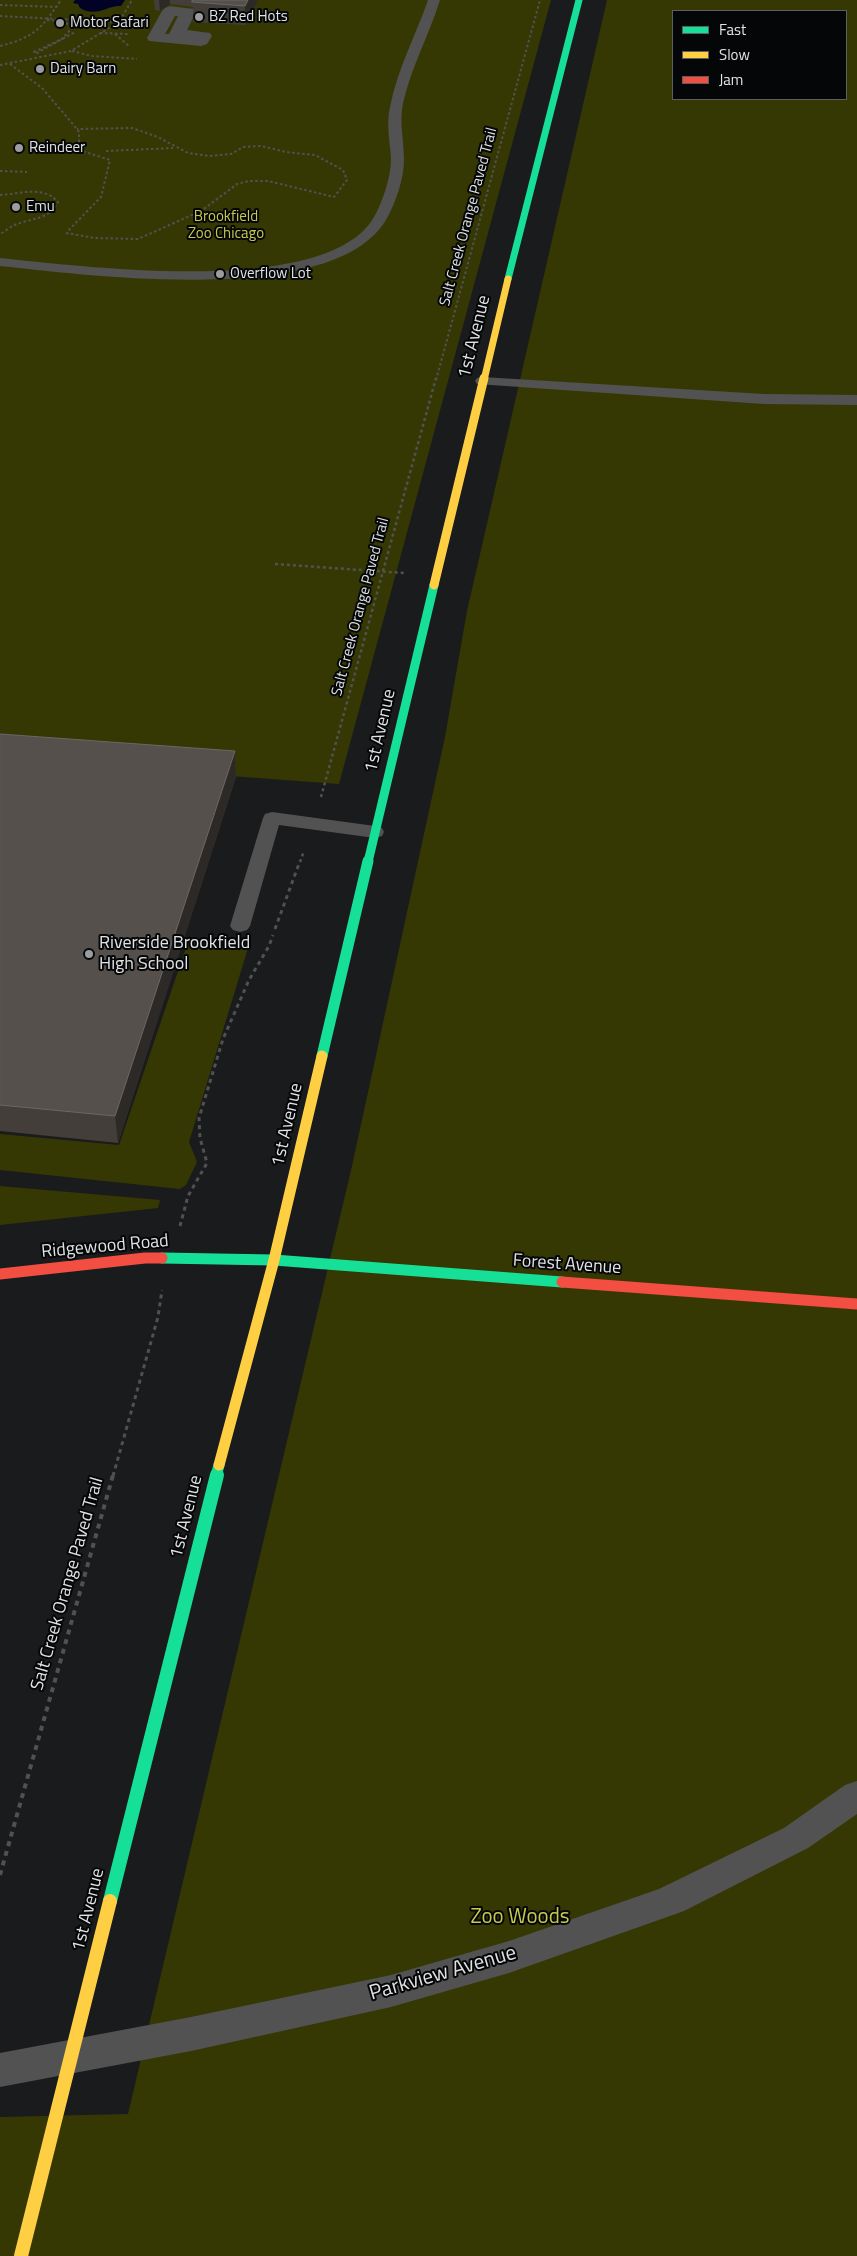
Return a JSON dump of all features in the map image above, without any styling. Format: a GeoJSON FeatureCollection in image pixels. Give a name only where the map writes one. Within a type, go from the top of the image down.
{"type":"FeatureCollection","features":[{"type":"Feature","properties":{"kind":"main road","name":"1st Avenue"},"geometry":{"type":"LineString","coordinates":[[21,2256],[211,1494],[274,1260],[482,380],[579,0]]}},
{"type":"Feature","properties":{"kind":"main road","name":"Ridgewood Road"},"geometry":{"type":"LineString","coordinates":[[0,1274],[145,1258],[274,1260]]}},
{"type":"Feature","properties":{"kind":"main road","name":"Forest Avenue"},"geometry":{"type":"LineString","coordinates":[[274,1260],[857,1304]]}},
{"type":"Feature","properties":{"kind":"street","name":"Parkview Avenue"},"geometry":{"type":"LineString","coordinates":[[0,2070],[391,1991],[509,1957],[671,1900],[796,1838],[857,1795]]}},
{"type":"Feature","properties":{"kind":"lane"},"geometry":{"type":"LineString","coordinates":[[0,262],[131,272],[230,275],[288,267],[334,255],[351,248],[367,236],[380,219],[384,208],[397,164],[394,119],[402,90],[434,0]]}},
{"type":"Feature","properties":{"kind":"lane"},"geometry":{"type":"LineString","coordinates":[[482,380],[764,399],[857,400]]}},
{"type":"Feature","properties":{"kind":"lane"},"geometry":{"type":"LineString","coordinates":[[240,926],[272,818],[375,832]]}},
{"type":"Feature","properties":{"kind":"path"},"geometry":{"type":"LineString","coordinates":[[0,46],[28,38],[39,32],[61,0]]}},
{"type":"Feature","properties":{"kind":"path"},"geometry":{"type":"LineString","coordinates":[[0,65],[71,51],[119,22],[132,0]]}},
{"type":"Feature","properties":{"kind":"path","name":"Salt Creek Orange Paved Trail"},"geometry":{"type":"LineString","coordinates":[[185,1207],[188,1196],[208,1163],[200,1138],[199,1118],[223,1039],[249,980],[268,946],[314,824],[540,0]]}},
{"type":"Feature","properties":{"kind":"path"},"geometry":{"type":"LineString","coordinates":[[0,5],[56,7]]}},
{"type":"Feature","properties":{"kind":"path"},"geometry":{"type":"LineString","coordinates":[[0,16],[119,22]]}},
{"type":"Feature","properties":{"kind":"path"},"geometry":{"type":"LineString","coordinates":[[47,19],[65,21],[72,29],[62,39],[34,52],[36,53],[54,46],[75,32]]}},
{"type":"Feature","properties":{"kind":"path"},"geometry":{"type":"LineString","coordinates":[[71,51],[92,56],[139,59]]}},
{"type":"Feature","properties":{"kind":"path"},"geometry":{"type":"LineString","coordinates":[[10,64],[42,88],[77,129],[79,132],[79,150],[110,160],[101,197],[66,233],[95,238],[138,239],[201,211],[237,184],[249,181],[268,182],[334,197],[347,180],[343,170],[315,155],[286,152],[261,146],[243,147],[231,154],[209,156],[188,154],[158,137],[132,128],[77,129]]}},
{"type":"Feature","properties":{"kind":"path"},"geometry":{"type":"LineString","coordinates":[[106,151],[176,148]]}},
{"type":"Feature","properties":{"kind":"path"},"geometry":{"type":"LineString","coordinates":[[0,171],[27,172]]}},
{"type":"Feature","properties":{"kind":"path"},"geometry":{"type":"LineString","coordinates":[[0,195],[40,192],[51,194],[58,202],[54,211],[42,217],[16,224],[0,234]]}},
{"type":"Feature","properties":{"kind":"path"},"geometry":{"type":"LineString","coordinates":[[275,564],[435,575]]}},
{"type":"Feature","properties":{"kind":"path","name":"Salt Creek Orange Paved Trail"},"geometry":{"type":"LineString","coordinates":[[0,1876],[158,1317],[160,1300]]}},
{"type":"Feature","properties":{"kind":"green space","name":"Brookfield Zoo Chicago"},"geometry":{"type":"Polygon","coordinates":[[[0,0],[551,0],[339,784],[0,759],[0,0]]]}},
{"type":"Feature","properties":{"kind":"green space","name":"Zoo Woods"},"geometry":{"type":"Polygon","coordinates":[[[607,0],[857,0],[857,2256],[0,2256],[0,2117],[128,2114],[352,1166],[445,737],[467,611],[607,0]]]}},
{"type":"Feature","properties":{"kind":"green space"},"geometry":{"type":"Polygon","coordinates":[[[188,942],[248,948],[189,1142],[197,1162],[186,1185],[180,1189],[0,1170],[0,1134],[119,1145],[188,942]]]}},
{"type":"Feature","properties":{"kind":"green space"},"geometry":{"type":"Polygon","coordinates":[[[0,1186],[160,1200],[158,1208],[0,1225],[0,1186]]]}},
{"type":"Feature","properties":{"kind":"water"},"geometry":{"type":"Polygon","coordinates":[[[75,0],[125,0],[121,6],[92,12],[80,8],[78,4],[73,3],[75,0]]]}},
{"type":"Feature","properties":{"kind":"building"},"geometry":{"type":"Polygon","coordinates":[[[193,0],[248,0],[245,6],[192,2],[193,0]]]}},
{"type":"Feature","properties":{"kind":"building","name":"Riverside Brookfield High School"},"geometry":{"type":"Polygon","coordinates":[[[0,734],[235,751],[115,1116],[0,1105],[0,734]]]}},
{"type":"Feature","properties":{"kind":"traffic: fast"},"geometry":{"type":"LineString","coordinates":[[508,279],[579,0]]}},
{"type":"Feature","properties":{"kind":"traffic: fast"},"geometry":{"type":"LineString","coordinates":[[322,1056],[434,585]]}},
{"type":"Feature","properties":{"kind":"traffic: fast"},"geometry":{"type":"LineString","coordinates":[[162,1258],[274,1260],[562,1282]]}},
{"type":"Feature","properties":{"kind":"traffic: fast"},"geometry":{"type":"LineString","coordinates":[[110,1901],[219,1465]]}},
{"type":"Feature","properties":{"kind":"traffic: slow"},"geometry":{"type":"LineString","coordinates":[[434,585],[508,279]]}},
{"type":"Feature","properties":{"kind":"traffic: slow"},"geometry":{"type":"LineString","coordinates":[[219,1465],[274,1260],[322,1056]]}},
{"type":"Feature","properties":{"kind":"traffic: slow"},"geometry":{"type":"LineString","coordinates":[[21,2256],[110,1901]]}},
{"type":"Feature","properties":{"kind":"traffic: jam"},"geometry":{"type":"LineString","coordinates":[[0,1274],[145,1258],[162,1258]]}},
{"type":"Feature","properties":{"kind":"traffic: jam"},"geometry":{"type":"LineString","coordinates":[[562,1282],[857,1304]]}},
{"type":"Feature","properties":{"kind":"place","name":"BZ Red Hots"},"geometry":{"type":"Point","coordinates":[199,17]}},
{"type":"Feature","properties":{"kind":"place","name":"Motor Safari"},"geometry":{"type":"Point","coordinates":[60,23]}},
{"type":"Feature","properties":{"kind":"place","name":"Dairy Barn"},"geometry":{"type":"Point","coordinates":[40,69]}},
{"type":"Feature","properties":{"kind":"place","name":"Reindeer"},"geometry":{"type":"Point","coordinates":[19,148]}},
{"type":"Feature","properties":{"kind":"place","name":"Emu"},"geometry":{"type":"Point","coordinates":[16,207]}},
{"type":"Feature","properties":{"kind":"place","name":"Overflow Lot"},"geometry":{"type":"Point","coordinates":[220,274]}},
{"type":"Feature","properties":{"kind":"place","name":"Riverside Brookfield High School"},"geometry":{"type":"Point","coordinates":[89,954]}}]}
